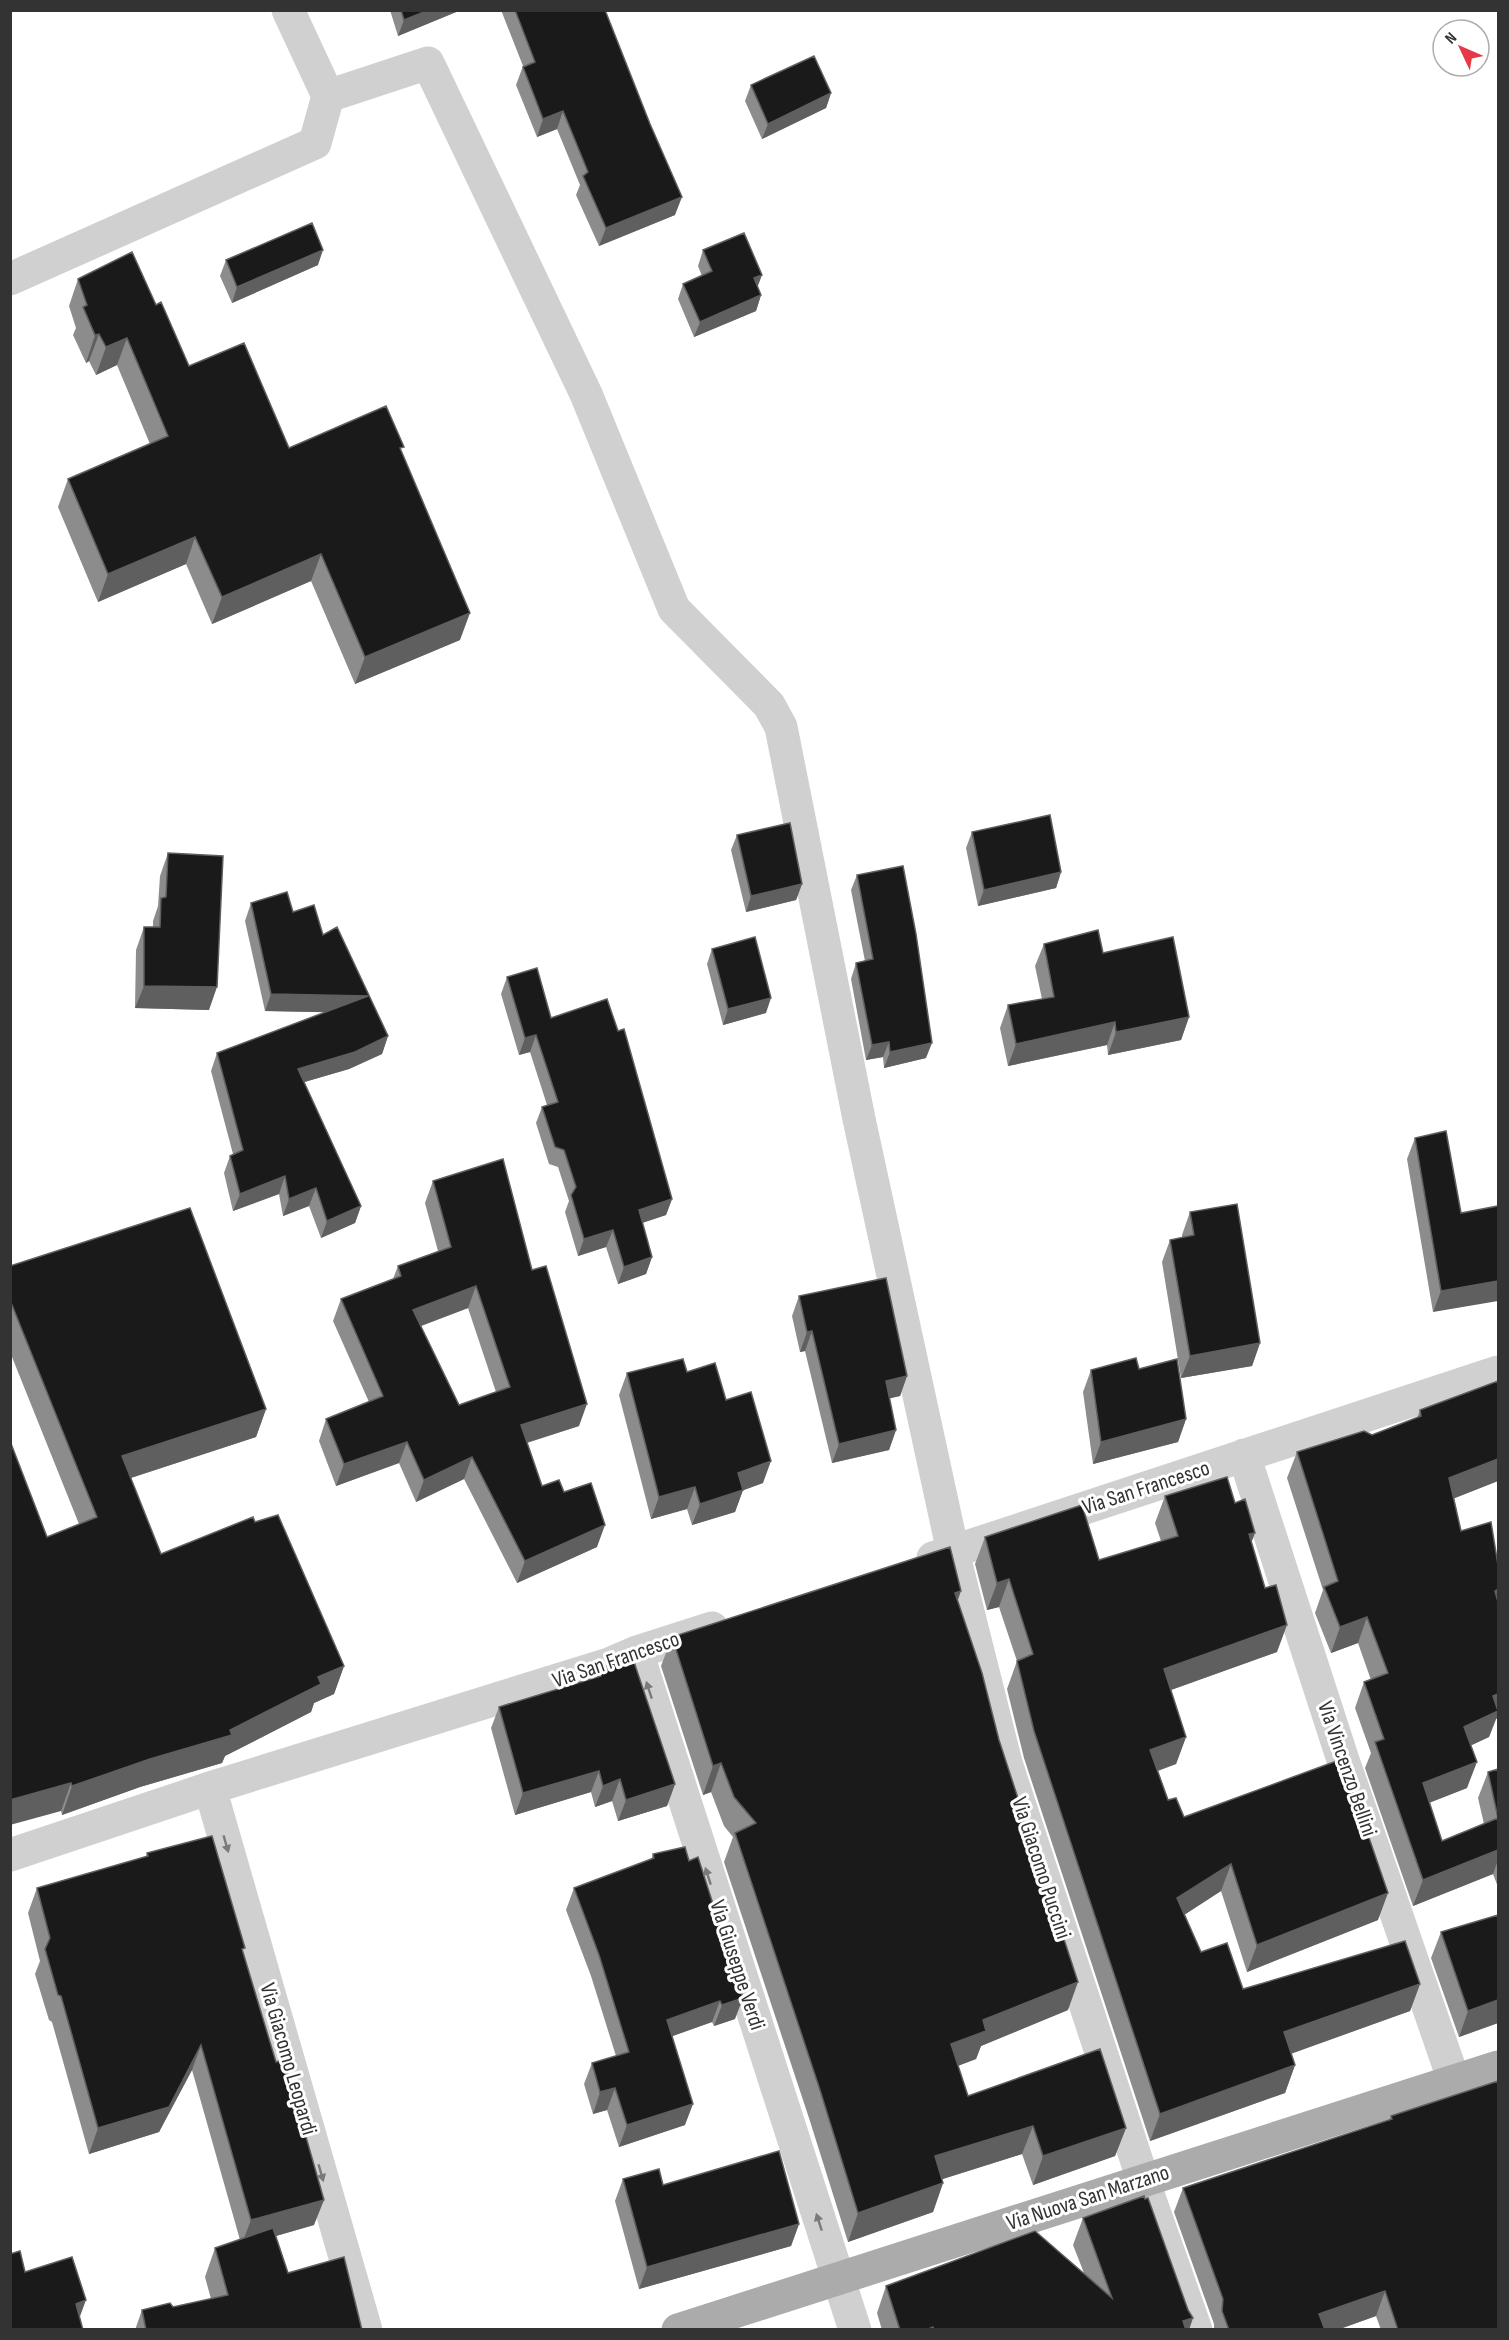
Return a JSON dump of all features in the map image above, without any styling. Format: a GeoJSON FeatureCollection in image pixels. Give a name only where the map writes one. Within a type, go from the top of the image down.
{"type":"FeatureCollection","features":[{"type":"Feature","properties":{"kind":"main road","name":"Via Nuova San Marzano"},"geometry":{"type":"LineString","coordinates":[[678,2330],[1498,2067]]}},
{"type":"Feature","properties":{"kind":"street"},"geometry":{"type":"LineString","coordinates":[[10,279],[315,143],[328,96],[288,10]]}},
{"type":"Feature","properties":{"kind":"street","name":"Via Giacomo Puccini"},"geometry":{"type":"LineString","coordinates":[[328,96],[428,63],[586,394],[674,609],[769,705],[781,727],[859,1119],[953,1552],[1006,1763],[1143,2180],[1196,2330]]}},
{"type":"Feature","properties":{"kind":"street","name":"Via San Francesco"},"geometry":{"type":"LineString","coordinates":[[908,1566],[1498,1372]]}},
{"type":"Feature","properties":{"kind":"street","name":"Via Vincenzo Bellini"},"geometry":{"type":"LineString","coordinates":[[1244,1455],[1343,1760],[1454,2081]]}},
{"type":"Feature","properties":{"kind":"street","name":"Via San Francesco"},"geometry":{"type":"LineString","coordinates":[[10,1855],[210,1788],[609,1664],[637,1652],[738,1620]]}},
{"type":"Feature","properties":{"kind":"street","name":"Via Giuseppe Verdi"},"geometry":{"type":"LineString","coordinates":[[637,1652],[855,2330]]}},
{"type":"Feature","properties":{"kind":"street","name":"Via Giacomo Leopardi"},"geometry":{"type":"LineString","coordinates":[[210,1788],[366,2330]]}},
{"type":"Feature","properties":{"kind":"building"},"geometry":{"type":"Polygon","coordinates":[[[401,10],[429,10],[404,20],[401,10]]]}},
{"type":"Feature","properties":{"kind":"building"},"geometry":{"type":"Polygon","coordinates":[[[515,10],[605,10],[682,197],[606,228],[583,176],[588,172],[563,111],[543,119],[523,67],[535,62],[515,10]]]}},
{"type":"Feature","properties":{"kind":"building"},"geometry":{"type":"Polygon","coordinates":[[[814,56],[831,93],[768,124],[751,85],[814,56]]]}},
{"type":"Feature","properties":{"kind":"building"},"geometry":{"type":"Polygon","coordinates":[[[312,223],[323,250],[237,287],[226,260],[312,223]]]}},
{"type":"Feature","properties":{"kind":"building"},"geometry":{"type":"Polygon","coordinates":[[[744,233],[762,275],[754,278],[761,295],[700,322],[683,284],[712,271],[703,250],[744,233]]]}},
{"type":"Feature","properties":{"kind":"building"},"geometry":{"type":"Polygon","coordinates":[[[132,252],[156,305],[161,302],[189,366],[244,343],[289,448],[386,406],[404,447],[400,448],[470,613],[365,657],[321,554],[222,597],[195,537],[108,574],[68,479],[168,436],[127,338],[106,347],[99,334],[95,335],[83,307],[87,305],[78,279],[132,252]]]}},
{"type":"Feature","properties":{"kind":"building"},"geometry":{"type":"Polygon","coordinates":[[[1050,815],[1061,872],[984,890],[972,832],[1050,815]]]}},
{"type":"Feature","properties":{"kind":"building"},"geometry":{"type":"Polygon","coordinates":[[[790,823],[802,884],[751,896],[737,835],[790,823]]]}},
{"type":"Feature","properties":{"kind":"building"},"geometry":{"type":"Polygon","coordinates":[[[168,853],[223,856],[217,987],[144,986],[144,927],[160,927],[161,898],[166,897],[168,853]]]}},
{"type":"Feature","properties":{"kind":"building"},"geometry":{"type":"Polygon","coordinates":[[[903,866],[916,934],[932,1043],[890,1052],[889,1042],[872,1045],[856,963],[873,959],[857,875],[903,866]]]}},
{"type":"Feature","properties":{"kind":"building"},"geometry":{"type":"Polygon","coordinates":[[[287,892],[293,912],[314,905],[323,935],[337,927],[388,1036],[355,1052],[298,1069],[361,1206],[327,1221],[316,1188],[289,1199],[285,1176],[240,1194],[230,1156],[243,1150],[217,1053],[368,996],[271,994],[251,903],[287,892]]]}},
{"type":"Feature","properties":{"kind":"building"},"geometry":{"type":"Polygon","coordinates":[[[1098,930],[1103,953],[1173,937],[1189,1017],[1116,1032],[1115,1022],[1016,1044],[1008,1005],[1054,997],[1044,944],[1098,930]]]}},
{"type":"Feature","properties":{"kind":"building"},"geometry":{"type":"Polygon","coordinates":[[[755,937],[771,998],[728,1009],[712,949],[755,937]]]}},
{"type":"Feature","properties":{"kind":"building"},"geometry":{"type":"Polygon","coordinates":[[[537,968],[551,1018],[607,999],[618,1031],[624,1029],[672,1199],[639,1210],[652,1257],[624,1267],[613,1230],[584,1239],[571,1195],[576,1187],[564,1150],[555,1147],[542,1107],[558,1102],[536,1035],[525,1038],[507,977],[537,968]]]}},
{"type":"Feature","properties":{"kind":"building"},"geometry":{"type":"Polygon","coordinates":[[[1446,1131],[1461,1213],[1498,1206],[1498,1281],[1441,1291],[1415,1138],[1446,1131]]]}},
{"type":"Feature","properties":{"kind":"building"},"geometry":{"type":"Polygon","coordinates":[[[503,1159],[532,1270],[546,1266],[587,1404],[521,1425],[542,1486],[559,1480],[564,1492],[591,1483],[605,1525],[525,1561],[472,1457],[424,1480],[407,1442],[344,1464],[326,1419],[383,1396],[341,1299],[401,1276],[398,1266],[451,1247],[433,1181],[503,1159]],[[476,1286],[413,1310],[459,1405],[510,1387],[476,1286]]]}},
{"type":"Feature","properties":{"kind":"building"},"geometry":{"type":"Polygon","coordinates":[[[1237,1204],[1260,1343],[1190,1356],[1170,1240],[1194,1235],[1190,1212],[1237,1204]]]}},
{"type":"Feature","properties":{"kind":"building"},"geometry":{"type":"Polygon","coordinates":[[[190,1208],[266,1409],[122,1456],[161,1554],[253,1517],[255,1522],[278,1515],[344,1666],[318,1677],[321,1684],[230,1730],[232,1735],[150,1759],[72,1786],[71,1783],[10,1800],[10,1441],[47,1537],[97,1517],[10,1300],[10,1266],[190,1208]]]}},
{"type":"Feature","properties":{"kind":"building"},"geometry":{"type":"Polygon","coordinates":[[[886,1278],[907,1376],[886,1381],[896,1430],[839,1444],[812,1331],[807,1332],[799,1296],[886,1278]]]}},
{"type":"Feature","properties":{"kind":"building"},"geometry":{"type":"Polygon","coordinates":[[[1136,1358],[1139,1369],[1177,1359],[1186,1419],[1101,1442],[1091,1370],[1136,1358]]]}},
{"type":"Feature","properties":{"kind":"building"},"geometry":{"type":"Polygon","coordinates":[[[683,1359],[687,1372],[715,1363],[726,1400],[751,1392],[771,1461],[738,1473],[743,1490],[700,1504],[695,1487],[659,1497],[627,1373],[683,1359]]]}},
{"type":"Feature","properties":{"kind":"building"},"geometry":{"type":"Polygon","coordinates":[[[1498,1381],[1498,1459],[1449,1478],[1461,1531],[1491,1522],[1498,1565],[1498,1589],[1495,1591],[1498,1602],[1498,1694],[1493,1696],[1498,1711],[1464,1727],[1477,1762],[1423,1783],[1442,1841],[1498,1818],[1498,1850],[1423,1880],[1375,1742],[1384,1739],[1364,1682],[1388,1673],[1367,1617],[1340,1627],[1324,1587],[1338,1581],[1297,1452],[1364,1431],[1372,1435],[1421,1416],[1420,1410],[1498,1381]]]}},
{"type":"Feature","properties":{"kind":"building"},"geometry":{"type":"Polygon","coordinates":[[[1227,1477],[1235,1503],[1245,1499],[1255,1533],[1249,1534],[1265,1588],[1276,1585],[1287,1625],[1164,1669],[1186,1737],[1150,1750],[1168,1800],[1176,1798],[1184,1817],[1342,1759],[1388,1893],[1257,1945],[1231,1864],[1177,1898],[1201,1952],[1227,1943],[1243,1989],[1405,1941],[1420,1984],[1284,2032],[1295,2065],[1160,2114],[1034,1731],[1017,1661],[1033,1654],[1009,1579],[997,1583],[985,1537],[1082,1505],[1099,1560],[1178,1536],[1165,1496],[1227,1477]]]}},
{"type":"Feature","properties":{"kind":"building"},"geometry":{"type":"Polygon","coordinates":[[[950,1547],[961,1591],[955,1593],[982,1673],[999,1740],[1078,1982],[983,2020],[986,2031],[951,2044],[968,2096],[1100,2049],[1126,2128],[1043,2156],[1033,2126],[935,2156],[943,2183],[858,2213],[735,1833],[756,1823],[734,1797],[721,1763],[713,1766],[672,1637],[950,1547]]]}},
{"type":"Feature","properties":{"kind":"building"},"geometry":{"type":"Polygon","coordinates":[[[632,1656],[675,1784],[626,1800],[620,1779],[603,1786],[599,1771],[523,1793],[499,1707],[601,1676],[599,1668],[632,1656]]]}},
{"type":"Feature","properties":{"kind":"building"},"geometry":{"type":"Polygon","coordinates":[[[1498,1769],[1498,1818],[1488,1772],[1498,1769]]]}},
{"type":"Feature","properties":{"kind":"building"},"geometry":{"type":"Polygon","coordinates":[[[212,1836],[245,1948],[242,1949],[276,2062],[284,2060],[324,2200],[251,2220],[201,2045],[169,2107],[98,2128],[61,1996],[58,1995],[45,1949],[50,1938],[37,1888],[148,1856],[147,1853],[212,1836]]]}},
{"type":"Feature","properties":{"kind":"building"},"geometry":{"type":"Polygon","coordinates":[[[685,1847],[689,1861],[698,1857],[743,1998],[722,2005],[720,2001],[667,2020],[693,2104],[627,2125],[615,2088],[600,2092],[592,2063],[629,2052],[599,1955],[574,1888],[654,1858],[653,1854],[685,1847]]]}},
{"type":"Feature","properties":{"kind":"building"},"geometry":{"type":"Polygon","coordinates":[[[1498,1915],[1498,2000],[1468,2011],[1441,1932],[1498,1915]]]}},
{"type":"Feature","properties":{"kind":"building"},"geometry":{"type":"Polygon","coordinates":[[[1498,2081],[1498,2330],[1398,2330],[1385,2291],[1319,2314],[1325,2330],[1229,2330],[1222,2311],[1223,2299],[1183,2188],[1392,2119],[1391,2116],[1498,2081]]]}},
{"type":"Feature","properties":{"kind":"building"},"geometry":{"type":"Polygon","coordinates":[[[779,2151],[799,2224],[647,2267],[623,2179],[659,2169],[663,2185],[779,2151]]]}},
{"type":"Feature","properties":{"kind":"building"},"geometry":{"type":"Polygon","coordinates":[[[1144,2196],[1145,2199],[1148,2198],[1188,2310],[1193,2318],[1183,2321],[1186,2330],[934,2330],[933,2327],[926,2330],[900,2330],[886,2286],[1035,2231],[1112,2298],[1083,2218],[1144,2196]]]}},
{"type":"Feature","properties":{"kind":"building"},"geometry":{"type":"Polygon","coordinates":[[[273,2228],[288,2273],[344,2257],[362,2330],[146,2330],[142,2310],[170,2303],[173,2307],[228,2295],[215,2248],[273,2228]]]}},
{"type":"Feature","properties":{"kind":"building"},"geometry":{"type":"Polygon","coordinates":[[[20,2251],[25,2272],[72,2257],[86,2300],[76,2304],[83,2330],[10,2330],[10,2254],[20,2251]]]}}]}
